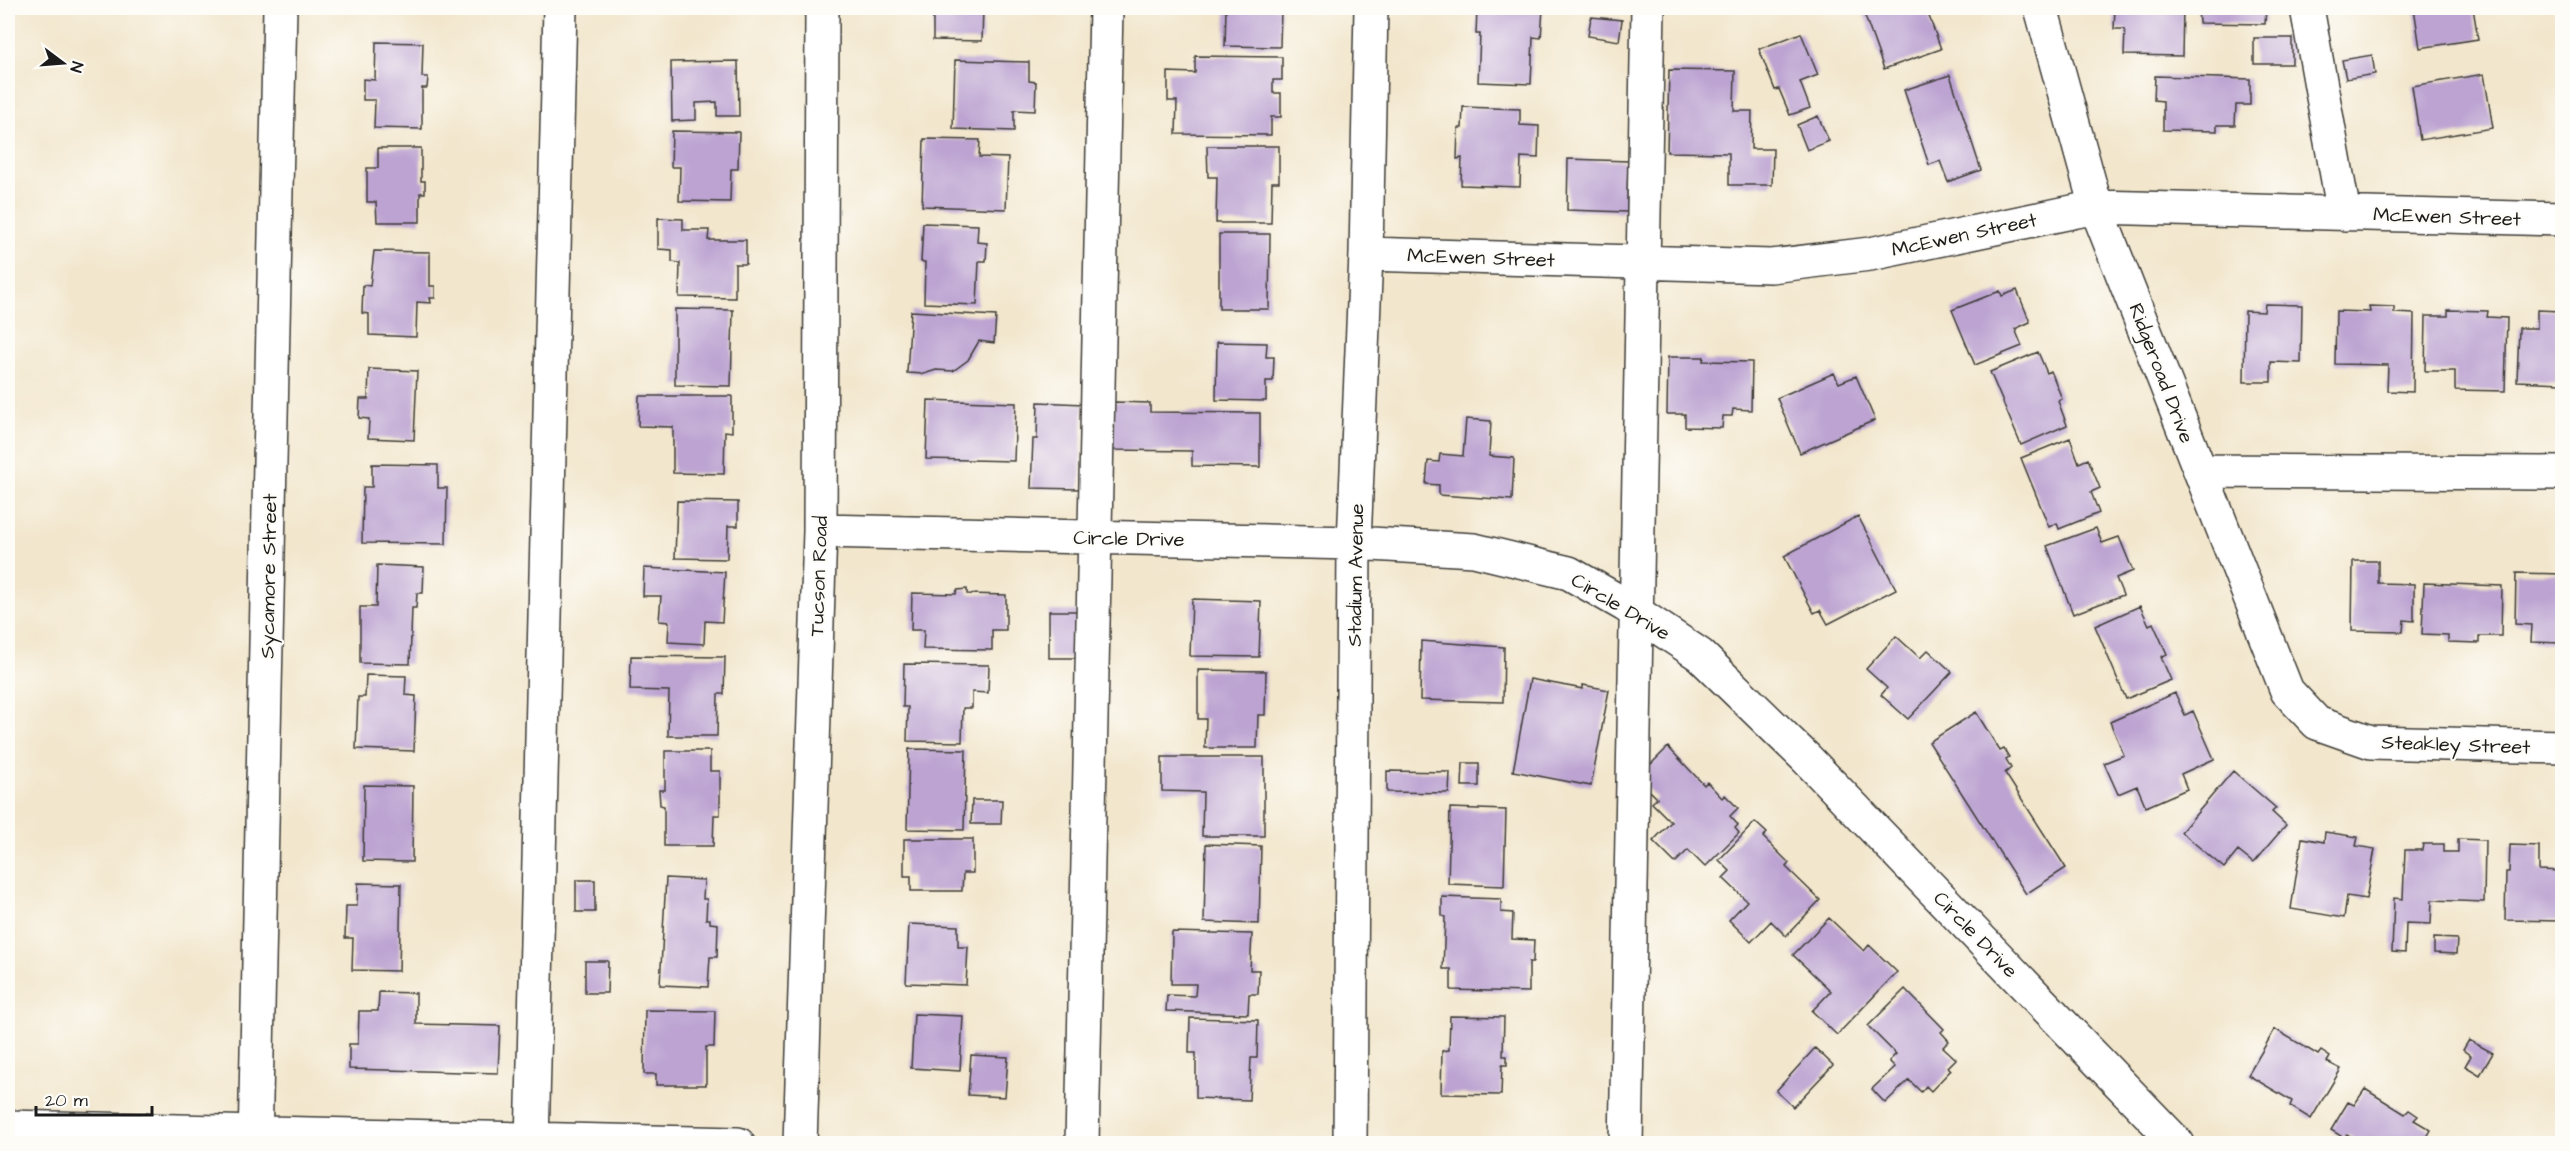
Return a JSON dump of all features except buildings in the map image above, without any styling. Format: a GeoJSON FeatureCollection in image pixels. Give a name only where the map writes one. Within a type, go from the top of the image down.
{"type":"FeatureCollection","features":[{"type":"Feature","properties":{"kind":"street","name":"Sycamore Street"},"geometry":{"type":"LineString","coordinates":[[255,1139],[280,8]]}},
{"type":"Feature","properties":{"kind":"street"},"geometry":{"type":"LineString","coordinates":[[532,1142],[560,8]]}},
{"type":"Feature","properties":{"kind":"street","name":"Tucson Road"},"geometry":{"type":"LineString","coordinates":[[800,1143],[820,531],[822,8]]}},
{"type":"Feature","properties":{"kind":"street"},"geometry":{"type":"LineString","coordinates":[[1082,1143],[1106,8]]}},
{"type":"Feature","properties":{"kind":"street","name":"Stadium Avenue"},"geometry":{"type":"LineString","coordinates":[[1350,1143],[1354,543],[1366,254],[1371,8]]}},
{"type":"Feature","properties":{"kind":"street"},"geometry":{"type":"LineString","coordinates":[[1626,1143],[1648,8]]}},
{"type":"Feature","properties":{"kind":"street","name":"Ridgeroad Drive"},"geometry":{"type":"LineString","coordinates":[[2041,8],[2096,207],[2287,691],[2317,723]]}},
{"type":"Feature","properties":{"kind":"street"},"geometry":{"type":"LineString","coordinates":[[2307,8],[2344,213]]}},
{"type":"Feature","properties":{"kind":"street","name":"McEwen Street"},"geometry":{"type":"LineString","coordinates":[[1366,254],[1771,266],[1870,254],[2096,207],[2562,219]]}},
{"type":"Feature","properties":{"kind":"street"},"geometry":{"type":"LineString","coordinates":[[2200,471],[2562,473]]}},
{"type":"Feature","properties":{"kind":"street","name":"Circle Drive"},"geometry":{"type":"LineString","coordinates":[[820,531],[1354,543],[1474,550],[1569,573],[1637,613],[1701,655],[1798,750],[2178,1143]]}},
{"type":"Feature","properties":{"kind":"street","name":"Steakley Street"},"geometry":{"type":"LineString","coordinates":[[2317,723],[2371,742],[2562,747]]}},
{"type":"Feature","properties":{"kind":"street"},"geometry":{"type":"LineString","coordinates":[[8,1127],[255,1139],[738,1143]]}}]}
